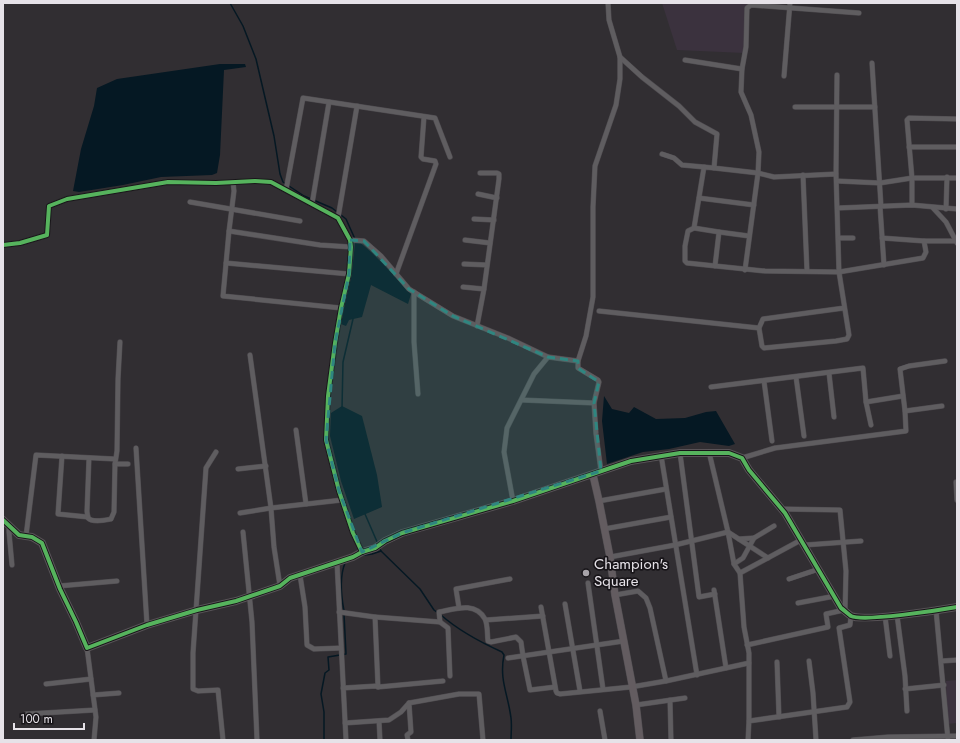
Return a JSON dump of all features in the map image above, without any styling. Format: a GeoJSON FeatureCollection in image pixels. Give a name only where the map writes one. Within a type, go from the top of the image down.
{"type":"FeatureCollection","features":[{"type":"Feature","properties":{"kind":"street"},"geometry":{"type":"LineString","coordinates":[[601,471],[594,403],[598,380],[578,368],[578,361],[586,336],[593,297],[593,207],[595,166],[616,105],[620,79],[620,57],[609,20],[608,3]]}},
{"type":"Feature","properties":{"kind":"street"},"geometry":{"type":"LineString","coordinates":[[745,270],[758,173],[759,152],[751,115],[740,92],[746,46],[747,8],[752,5],[790,5],[860,13]]}},
{"type":"Feature","properties":{"kind":"street"},"geometry":{"type":"LineString","coordinates":[[784,76],[790,5]]}},
{"type":"Feature","properties":{"kind":"street"},"geometry":{"type":"LineString","coordinates":[[620,57],[642,77],[679,106],[695,122],[716,134],[714,168]]}},
{"type":"Feature","properties":{"kind":"street"},"geometry":{"type":"LineString","coordinates":[[685,60],[742,69]]}},
{"type":"Feature","properties":{"kind":"street"},"geometry":{"type":"LineString","coordinates":[[872,63],[884,265]]}},
{"type":"Feature","properties":{"kind":"street"},"geometry":{"type":"LineString","coordinates":[[836,75],[836,174],[839,272],[849,335],[847,339],[764,348],[762,346],[759,328],[763,319],[844,308]]}},
{"type":"Feature","properties":{"kind":"street"},"geometry":{"type":"LineString","coordinates":[[287,187],[303,98],[436,119],[450,156]]}},
{"type":"Feature","properties":{"kind":"street"},"geometry":{"type":"LineString","coordinates":[[312,201],[330,102]]}},
{"type":"Feature","properties":{"kind":"street"},"geometry":{"type":"LineString","coordinates":[[338,215],[357,106]]}},
{"type":"Feature","properties":{"kind":"street"},"geometry":{"type":"LineString","coordinates":[[795,107],[874,107]]}},
{"type":"Feature","properties":{"kind":"street"},"geometry":{"type":"LineString","coordinates":[[396,274],[436,164],[435,161],[423,159],[422,157],[424,117]]}},
{"type":"Feature","properties":{"kind":"street"},"geometry":{"type":"LineString","coordinates":[[912,205],[912,178],[907,120],[909,118],[957,119]]}},
{"type":"Feature","properties":{"kind":"street"},"geometry":{"type":"LineString","coordinates":[[909,147],[957,147]]}},
{"type":"Feature","properties":{"kind":"street"},"geometry":{"type":"LineString","coordinates":[[662,154],[674,158],[682,165],[758,173],[774,177],[836,174]]}},
{"type":"Feature","properties":{"kind":"street"},"geometry":{"type":"LineString","coordinates":[[694,228],[704,167]]}},
{"type":"Feature","properties":{"kind":"street"},"geometry":{"type":"LineString","coordinates":[[477,326],[494,220],[498,173],[480,173]]}},
{"type":"Feature","properties":{"kind":"street"},"geometry":{"type":"LineString","coordinates":[[803,175],[807,271]]}},
{"type":"Feature","properties":{"kind":"street"},"geometry":{"type":"LineString","coordinates":[[946,209],[947,177]]}},
{"type":"Feature","properties":{"kind":"street"},"geometry":{"type":"LineString","coordinates":[[837,181],[880,182],[912,178],[957,178]]}},
{"type":"Feature","properties":{"kind":"street"},"geometry":{"type":"LineString","coordinates":[[3,246],[20,243],[47,235],[49,206],[67,199],[168,182],[271,182],[287,187],[338,215],[354,240]]}},
{"type":"Feature","properties":{"kind":"street"},"geometry":{"type":"LineString","coordinates":[[233,182],[234,191],[223,296],[341,308]]}},
{"type":"Feature","properties":{"kind":"street"},"geometry":{"type":"LineString","coordinates":[[478,194],[497,198]]}},
{"type":"Feature","properties":{"kind":"street"},"geometry":{"type":"LineString","coordinates":[[699,198],[754,205]]}},
{"type":"Feature","properties":{"kind":"street"},"geometry":{"type":"LineString","coordinates":[[190,202],[300,221]]}},
{"type":"Feature","properties":{"kind":"street"},"geometry":{"type":"LineString","coordinates":[[838,208],[912,205],[957,209]]}},
{"type":"Feature","properties":{"kind":"street"},"geometry":{"type":"LineString","coordinates":[[933,208],[946,222],[957,242]]}},
{"type":"Feature","properties":{"kind":"street"},"geometry":{"type":"LineString","coordinates":[[474,219],[494,220]]}},
{"type":"Feature","properties":{"kind":"street"},"geometry":{"type":"LineString","coordinates":[[749,236],[694,228],[688,232],[685,261],[688,263],[745,270],[839,272],[923,258],[926,252],[924,241]]}},
{"type":"Feature","properties":{"kind":"street"},"geometry":{"type":"LineString","coordinates":[[229,231],[320,245],[351,247]]}},
{"type":"Feature","properties":{"kind":"street"},"geometry":{"type":"LineString","coordinates":[[715,266],[719,232]]}},
{"type":"Feature","properties":{"kind":"street"},"geometry":{"type":"LineString","coordinates":[[839,238],[853,238]]}},
{"type":"Feature","properties":{"kind":"street"},"geometry":{"type":"LineString","coordinates":[[882,238],[957,242]]}},
{"type":"Feature","properties":{"kind":"street"},"geometry":{"type":"LineString","coordinates":[[354,240],[364,241],[381,256],[409,289],[453,316],[508,338],[548,357],[578,361]]}},
{"type":"Feature","properties":{"kind":"street"},"geometry":{"type":"LineString","coordinates":[[354,240],[351,247],[349,274],[341,308],[328,396],[326,440],[342,500],[353,533],[362,552]]}},
{"type":"Feature","properties":{"kind":"street"},"geometry":{"type":"LineString","coordinates":[[465,240],[490,243]]}},
{"type":"Feature","properties":{"kind":"street"},"geometry":{"type":"LineString","coordinates":[[226,263],[349,274]]}},
{"type":"Feature","properties":{"kind":"street"},"geometry":{"type":"LineString","coordinates":[[464,264],[487,265]]}},
{"type":"Feature","properties":{"kind":"street"},"geometry":{"type":"LineString","coordinates":[[463,287],[484,289]]}},
{"type":"Feature","properties":{"kind":"street"},"geometry":{"type":"LineString","coordinates":[[414,292],[414,342],[418,394]]}},
{"type":"Feature","properties":{"kind":"street"},"geometry":{"type":"LineString","coordinates":[[599,311],[759,328]]}},
{"type":"Feature","properties":{"kind":"street"},"geometry":{"type":"LineString","coordinates":[[62,456],[58,514],[88,517],[90,519],[111,519],[114,512],[120,342]]}},
{"type":"Feature","properties":{"kind":"street"},"geometry":{"type":"LineString","coordinates":[[250,355],[272,508],[274,547],[280,586]]}},
{"type":"Feature","properties":{"kind":"street"},"geometry":{"type":"LineString","coordinates":[[513,501],[504,452],[507,428],[534,374],[548,357]]}},
{"type":"Feature","properties":{"kind":"street"},"geometry":{"type":"LineString","coordinates":[[87,648],[147,625],[197,610],[236,601],[280,586],[290,578],[353,557],[402,533],[513,501],[631,461],[661,455],[709,452],[729,453],[742,458],[775,448],[906,431],[900,369],[909,366],[945,361]]}},
{"type":"Feature","properties":{"kind":"street"},"geometry":{"type":"LineString","coordinates":[[711,387],[863,368],[866,402],[871,425]]}},
{"type":"Feature","properties":{"kind":"street"},"geometry":{"type":"LineString","coordinates":[[829,372],[834,417]]}},
{"type":"Feature","properties":{"kind":"street"},"geometry":{"type":"LineString","coordinates":[[796,377],[804,436]]}},
{"type":"Feature","properties":{"kind":"street"},"geometry":{"type":"LineString","coordinates":[[764,381],[772,441]]}},
{"type":"Feature","properties":{"kind":"street"},"geometry":{"type":"LineString","coordinates":[[866,402],[903,396]]}},
{"type":"Feature","properties":{"kind":"street"},"geometry":{"type":"LineString","coordinates":[[522,400],[594,403]]}},
{"type":"Feature","properties":{"kind":"street"},"geometry":{"type":"LineString","coordinates":[[905,411],[942,406]]}},
{"type":"Feature","properties":{"kind":"street"},"geometry":{"type":"LineString","coordinates":[[296,430],[306,504]]}},
{"type":"Feature","properties":{"kind":"street"},"geometry":{"type":"LineString","coordinates":[[136,448],[147,625]]}},
{"type":"Feature","properties":{"kind":"street"},"geometry":{"type":"LineString","coordinates":[[216,452],[206,468],[193,653],[193,689],[198,691],[218,690],[223,740]]}},
{"type":"Feature","properties":{"kind":"street"},"geometry":{"type":"LineString","coordinates":[[709,452],[734,564],[740,574],[744,627],[749,653],[748,740]]}},
{"type":"Feature","properties":{"kind":"street"},"geometry":{"type":"LineString","coordinates":[[680,453],[699,597],[714,592],[726,668]]}},
{"type":"Feature","properties":{"kind":"street"},"geometry":{"type":"LineString","coordinates":[[26,536],[36,455],[89,458],[128,464]]}},
{"type":"Feature","properties":{"kind":"street"},"geometry":{"type":"LineString","coordinates":[[661,455],[697,674]]}},
{"type":"Feature","properties":{"kind":"street"},"geometry":{"type":"LineString","coordinates":[[88,517],[89,458]]}},
{"type":"Feature","properties":{"kind":"street"},"geometry":{"type":"LineString","coordinates":[[742,458],[749,470],[782,509],[835,596],[847,612]]}},
{"type":"Feature","properties":{"kind":"street"},"geometry":{"type":"LineString","coordinates":[[238,469],[266,466]]}},
{"type":"Feature","properties":{"kind":"street"},"geometry":{"type":"LineString","coordinates":[[593,475],[600,501],[610,557],[631,687],[636,705],[640,740]]}},
{"type":"Feature","properties":{"kind":"street"},"geometry":{"type":"LineString","coordinates":[[956,482],[957,500]]}},
{"type":"Feature","properties":{"kind":"street"},"geometry":{"type":"LineString","coordinates":[[600,501],[666,489]]}},
{"type":"Feature","properties":{"kind":"street"},"geometry":{"type":"LineString","coordinates":[[240,512],[342,500]]}},
{"type":"Feature","properties":{"kind":"street"},"geometry":{"type":"LineString","coordinates":[[749,721],[847,707],[850,702],[839,628],[850,625],[847,612],[846,571],[840,510],[782,509]]}},
{"type":"Feature","properties":{"kind":"street"},"geometry":{"type":"LineString","coordinates":[[604,529],[671,517]]}},
{"type":"Feature","properties":{"kind":"street"},"geometry":{"type":"LineString","coordinates":[[3,520],[7,527],[12,565]]}},
{"type":"Feature","properties":{"kind":"street"},"geometry":{"type":"LineString","coordinates":[[739,539],[754,538],[774,526]]}},
{"type":"Feature","properties":{"kind":"street"},"geometry":{"type":"LineString","coordinates":[[7,527],[19,535],[32,537],[42,543],[58,586],[87,648],[96,717],[94,740]]}},
{"type":"Feature","properties":{"kind":"street"},"geometry":{"type":"LineString","coordinates":[[243,532],[252,622],[257,740]]}},
{"type":"Feature","properties":{"kind":"street"},"geometry":{"type":"LineString","coordinates":[[610,557],[675,545],[728,532],[768,558]]}},
{"type":"Feature","properties":{"kind":"street"},"geometry":{"type":"LineString","coordinates":[[734,564],[743,558],[754,538]]}},
{"type":"Feature","properties":{"kind":"street"},"geometry":{"type":"LineString","coordinates":[[740,574],[768,558],[803,543],[843,543],[861,541]]}},
{"type":"Feature","properties":{"kind":"street"},"geometry":{"type":"LineString","coordinates":[[337,563],[346,740]]}},
{"type":"Feature","properties":{"kind":"street"},"geometry":{"type":"LineString","coordinates":[[789,579],[819,569]]}},
{"type":"Feature","properties":{"kind":"street"},"geometry":{"type":"LineString","coordinates":[[300,575],[305,607],[307,646],[314,648],[341,648]]}},
{"type":"Feature","properties":{"kind":"street"},"geometry":{"type":"LineString","coordinates":[[459,608],[456,589],[510,579]]}},
{"type":"Feature","properties":{"kind":"street"},"geometry":{"type":"LineString","coordinates":[[58,586],[117,581]]}},
{"type":"Feature","properties":{"kind":"street"},"geometry":{"type":"LineString","coordinates":[[588,583],[603,689]]}},
{"type":"Feature","properties":{"kind":"street"},"geometry":{"type":"LineString","coordinates":[[615,595],[638,591],[646,598],[650,608],[666,681]]}},
{"type":"Feature","properties":{"kind":"street"},"geometry":{"type":"LineString","coordinates":[[798,604],[835,596]]}},
{"type":"Feature","properties":{"kind":"street"},"geometry":{"type":"LineString","coordinates":[[565,604],[580,692]]}},
{"type":"Feature","properties":{"kind":"street"},"geometry":{"type":"LineString","coordinates":[[440,621],[439,612],[466,607],[479,611],[486,620],[488,640],[491,642],[516,637],[521,642],[530,690],[555,687]]}},
{"type":"Feature","properties":{"kind":"street"},"geometry":{"type":"LineString","coordinates":[[542,607],[548,652],[557,694],[631,687],[749,663]]}},
{"type":"Feature","properties":{"kind":"street"},"geometry":{"type":"LineString","coordinates":[[747,645],[828,627],[826,614],[847,612],[861,618],[957,607]]}},
{"type":"Feature","properties":{"kind":"street"},"geometry":{"type":"LineString","coordinates":[[936,610],[942,661],[948,738]]}},
{"type":"Feature","properties":{"kind":"street"},"geometry":{"type":"LineString","coordinates":[[339,612],[375,618],[440,621],[448,628],[450,676]]}},
{"type":"Feature","properties":{"kind":"street"},"geometry":{"type":"LineString","coordinates":[[897,615],[907,711]]}},
{"type":"Feature","properties":{"kind":"street"},"geometry":{"type":"LineString","coordinates":[[486,620],[543,616]]}},
{"type":"Feature","properties":{"kind":"street"},"geometry":{"type":"LineString","coordinates":[[885,616],[890,656]]}},
{"type":"Feature","properties":{"kind":"street"},"geometry":{"type":"LineString","coordinates":[[375,618],[378,687]]}},
{"type":"Feature","properties":{"kind":"street"},"geometry":{"type":"LineString","coordinates":[[508,658],[624,641]]}},
{"type":"Feature","properties":{"kind":"street"},"geometry":{"type":"LineString","coordinates":[[942,661],[957,660]]}},
{"type":"Feature","properties":{"kind":"street"},"geometry":{"type":"LineString","coordinates":[[809,661],[816,740]]}},
{"type":"Feature","properties":{"kind":"street"},"geometry":{"type":"LineString","coordinates":[[777,662],[779,717]]}},
{"type":"Feature","properties":{"kind":"street"},"geometry":{"type":"LineString","coordinates":[[46,684],[91,679]]}},
{"type":"Feature","properties":{"kind":"street"},"geometry":{"type":"LineString","coordinates":[[343,688],[378,687],[443,681]]}},
{"type":"Feature","properties":{"kind":"street"},"geometry":{"type":"LineString","coordinates":[[905,689],[944,686]]}},
{"type":"Feature","properties":{"kind":"street"},"geometry":{"type":"LineString","coordinates":[[93,695],[119,693]]}},
{"type":"Feature","properties":{"kind":"street"},"geometry":{"type":"LineString","coordinates":[[345,723],[389,720],[401,712],[409,703],[458,694],[479,694],[483,740]]}},
{"type":"Feature","properties":{"kind":"street"},"geometry":{"type":"LineString","coordinates":[[636,705],[685,698]]}},
{"type":"Feature","properties":{"kind":"street"},"geometry":{"type":"LineString","coordinates":[[670,700],[671,740]]}},
{"type":"Feature","properties":{"kind":"street"},"geometry":{"type":"LineString","coordinates":[[408,740],[407,735],[411,732],[409,703]]}},
{"type":"Feature","properties":{"kind":"street"},"geometry":{"type":"LineString","coordinates":[[26,714],[95,710]]}},
{"type":"Feature","properties":{"kind":"street"},"geometry":{"type":"LineString","coordinates":[[600,711],[604,740]]}},
{"type":"Feature","properties":{"kind":"street"},"geometry":{"type":"LineString","coordinates":[[379,721],[380,740]]}},
{"type":"Feature","properties":{"kind":"street"},"geometry":{"type":"LineString","coordinates":[[852,740],[888,737],[948,738],[957,736]]}},
{"type":"Feature","properties":{"kind":"highlighted area"},"geometry":{"type":"Polygon","coordinates":[[[350,240],[364,241],[409,289],[453,316],[548,357],[578,361],[578,368],[599,382],[594,403],[601,471],[402,533],[362,552],[339,491],[326,440],[335,343],[349,274],[350,240]]]}},
{"type":"Feature","properties":{"kind":"shaded area"},"geometry":{"type":"Polygon","coordinates":[[[662,3],[750,3],[744,53],[677,50],[662,3]]]}},
{"type":"Feature","properties":{"kind":"shaded area"},"geometry":{"type":"Polygon","coordinates":[[[957,680],[957,723],[947,724],[946,681],[957,680]]]}},
{"type":"Feature","properties":{"kind":"water"},"geometry":{"type":"Polygon","coordinates":[[[220,64],[245,64],[246,67],[224,70],[220,155],[217,173],[212,175],[161,177],[79,192],[73,191],[81,149],[94,106],[97,88],[117,79],[220,64]]]}},
{"type":"Feature","properties":{"kind":"water"},"geometry":{"type":"Polygon","coordinates":[[[359,242],[380,261],[411,294],[408,304],[371,285],[362,317],[349,320],[346,326],[341,324],[353,263],[355,243],[359,242]]]}},
{"type":"Feature","properties":{"kind":"water"},"geometry":{"type":"Polygon","coordinates":[[[604,396],[612,409],[629,413],[634,407],[656,419],[685,418],[706,412],[716,411],[735,444],[729,446],[700,442],[669,449],[643,452],[607,464],[602,421],[604,396]]]}},
{"type":"Feature","properties":{"kind":"water"},"geometry":{"type":"Polygon","coordinates":[[[342,406],[362,416],[377,475],[382,507],[354,519],[341,481],[330,436],[331,413],[342,406]]]}},
{"type":"Feature","properties":{"kind":"waterway"},"geometry":{"type":"LineString","coordinates":[[230,3],[243,26],[256,59],[274,136],[280,174],[283,182],[304,196],[332,208],[346,219],[355,239]]}},
{"type":"Feature","properties":{"kind":"waterway"},"geometry":{"type":"LineString","coordinates":[[342,408],[343,362],[353,319]]}},
{"type":"Feature","properties":{"kind":"waterway"},"geometry":{"type":"LineString","coordinates":[[365,514],[378,544]]}},
{"type":"Feature","properties":{"kind":"waterway"},"geometry":{"type":"LineString","coordinates":[[379,547],[381,551],[420,589],[434,610],[438,613]]}},
{"type":"Feature","properties":{"kind":"waterway"},"geometry":{"type":"LineString","coordinates":[[365,555],[381,551]]}},
{"type":"Feature","properties":{"kind":"waterway"},"geometry":{"type":"LineString","coordinates":[[344,611],[341,587],[345,563]]}},
{"type":"Feature","properties":{"kind":"waterway"},"geometry":{"type":"LineString","coordinates":[[324,740],[324,712],[321,694],[325,673],[329,670],[328,657],[346,654],[344,614]]}},
{"type":"Feature","properties":{"kind":"waterway"},"geometry":{"type":"LineString","coordinates":[[441,615],[462,631],[502,652],[504,655],[503,680],[510,709],[511,740]]}},
{"type":"Feature","properties":{"kind":"cycle path"},"geometry":{"type":"LineString","coordinates":[[3,245],[20,243],[47,235],[49,206],[67,199],[168,182],[271,182],[338,218],[350,240],[351,247],[349,274],[341,308],[328,396],[326,440],[339,491],[353,533],[362,552]]}},
{"type":"Feature","properties":{"kind":"cycle path"},"geometry":{"type":"LineString","coordinates":[[3,520],[19,535],[32,537],[42,543],[60,589],[87,648],[147,625],[197,610],[236,601],[280,586],[290,578],[353,557],[362,552],[375,548],[385,541],[402,533],[513,501],[631,461],[680,453],[729,453],[742,458],[749,470],[785,513],[841,608],[851,616],[871,618],[886,617],[957,607]]}},
{"type":"Feature","properties":{"kind":"place","name":"Champion's Square"},"geometry":{"type":"Point","coordinates":[586,573]}}]}
